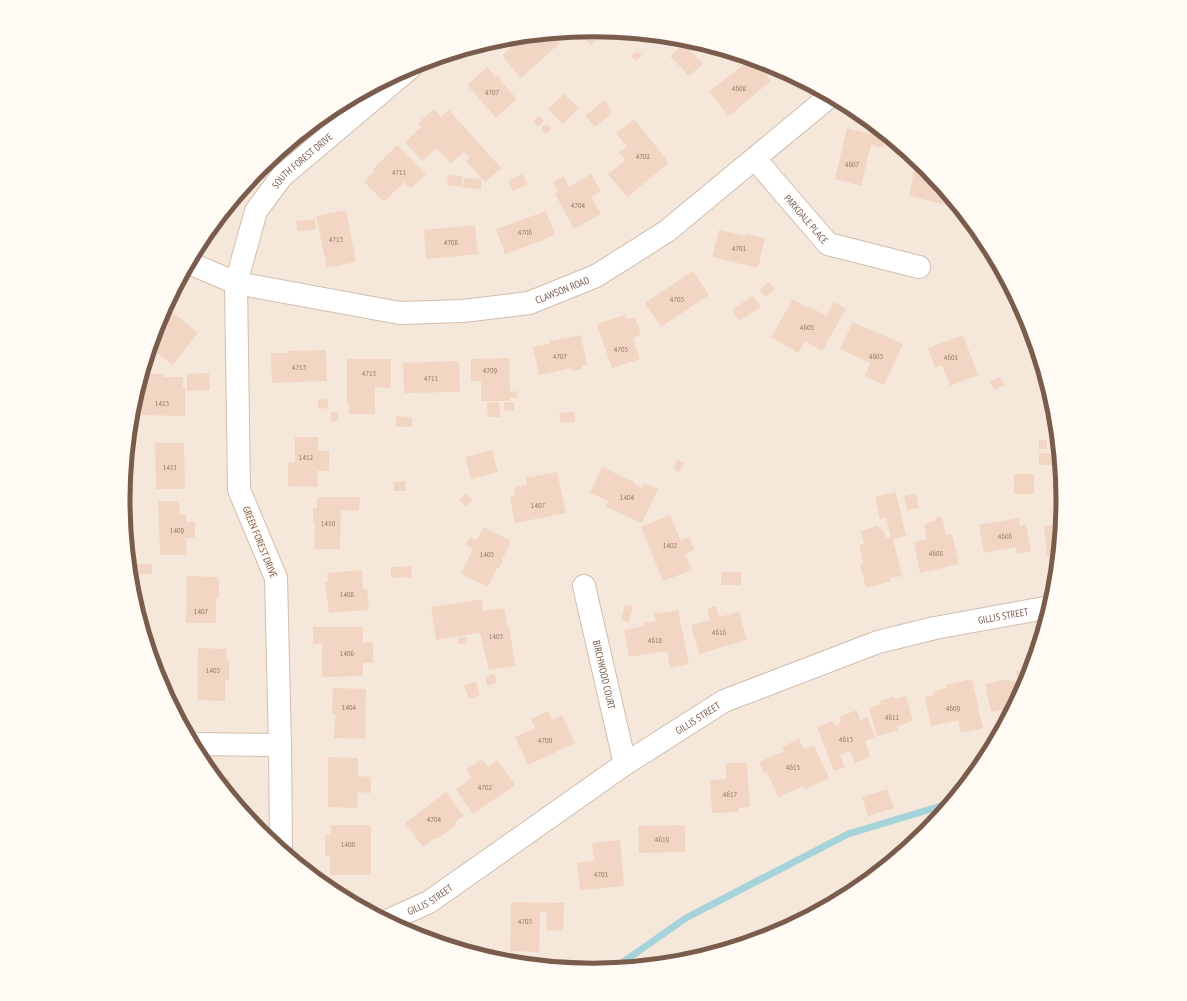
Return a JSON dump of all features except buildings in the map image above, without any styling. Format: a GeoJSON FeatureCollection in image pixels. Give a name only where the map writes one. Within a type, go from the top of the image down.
{"type":"FeatureCollection","features":[{"type":"Feature","properties":{"kind":"street","name":"SOUTH FOREST DRIVE"},"geometry":{"type":"LineString","coordinates":[[236,283],[256,211],[282,176],[379,90]]}},
{"type":"Feature","properties":{"kind":"street","name":"CLAWSON ROAD"},"geometry":{"type":"LineString","coordinates":[[194,265],[236,283],[400,313],[463,311],[529,303],[596,276],[667,232],[826,100]]}},
{"type":"Feature","properties":{"kind":"street","name":"PARKDALE PLACE"},"geometry":{"type":"LineString","coordinates":[[755,159],[828,244],[919,267]]}},
{"type":"Feature","properties":{"kind":"street","name":"GREEN FOREST DRIVE"},"geometry":{"type":"LineString","coordinates":[[236,283],[239,490],[276,578],[281,842]]}},
{"type":"Feature","properties":{"kind":"street","name":"BIRCHWOOD COURT"},"geometry":{"type":"LineString","coordinates":[[584,586],[625,764]]}},
{"type":"Feature","properties":{"kind":"street","name":"GILLIS STREET"},"geometry":{"type":"LineString","coordinates":[[393,918],[429,902],[625,764],[676,730],[724,701],[878,642],[935,628],[1044,608]]}},
{"type":"Feature","properties":{"kind":"street"},"geometry":{"type":"LineString","coordinates":[[199,744],[280,745]]}},
{"type":"Feature","properties":{"kind":"shaded area"},"geometry":{"type":"Polygon","coordinates":[[[594,37],[654,41],[684,46],[742,62],[771,72],[825,99],[851,115],[899,152],[942,195],[961,218],[979,243],[1009,295],[1022,323],[1041,381],[1048,410],[1056,470],[1056,531],[1053,561],[1048,591],[1032,649],[1022,678],[995,732],[979,758],[942,806],[899,849],[876,868],[851,886],[799,916],[771,929],[713,948],[684,955],[624,963],[563,963],[533,960],[503,955],[445,939],[416,929],[362,902],[336,886],[288,849],[245,806],[226,783],[208,758],[178,706],[165,678],[146,620],[139,591],[131,531],[130,500],[134,440],[139,410],[155,352],[165,323],[192,269],[208,243],[245,195],[288,152],[311,133],[336,115],[388,85],[416,72],[474,53],[503,46],[563,38],[594,37]]]}},
{"type":"Feature","properties":{"kind":"waterway"},"geometry":{"type":"LineString","coordinates":[[621,963],[686,918],[848,834],[942,806]]}}]}
